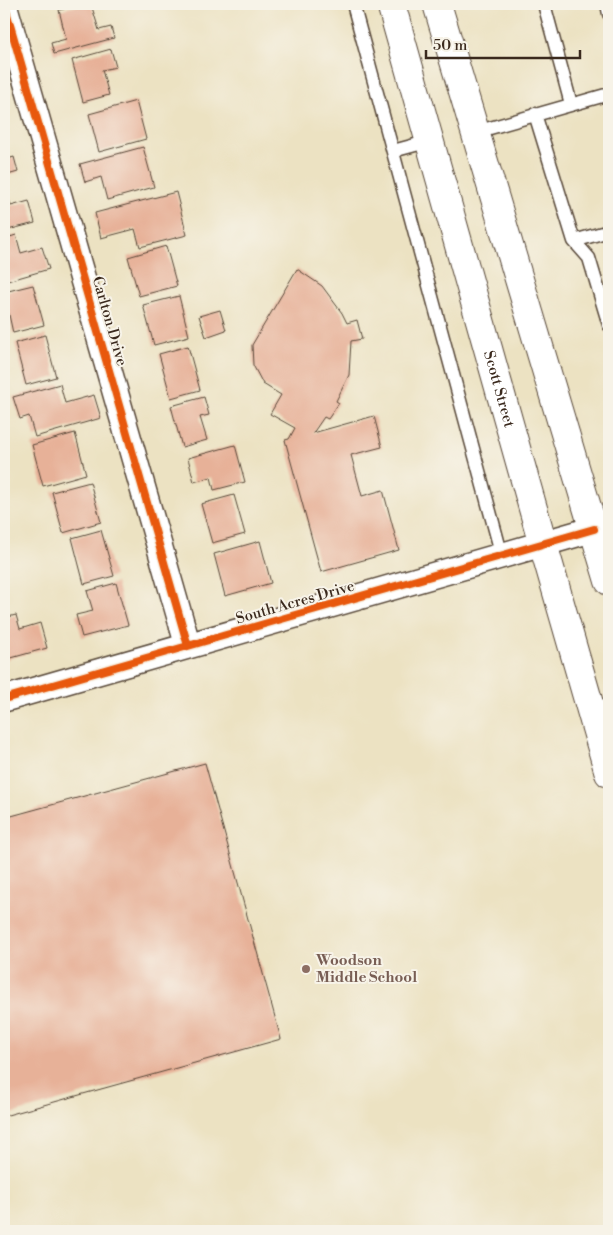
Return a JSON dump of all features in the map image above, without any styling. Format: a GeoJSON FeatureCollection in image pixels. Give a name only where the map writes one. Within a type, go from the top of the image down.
{"type":"FeatureCollection","features":[{"type":"Feature","properties":{"kind":"main road","name":"Scott Street"},"geometry":{"type":"LineString","coordinates":[[391,4],[609,773]]}},
{"type":"Feature","properties":{"kind":"main road"},"geometry":{"type":"LineString","coordinates":[[437,4],[602,527],[609,581]]}},
{"type":"Feature","properties":{"kind":"street","name":"Carlton Drive"},"geometry":{"type":"LineString","coordinates":[[4,4],[188,646]]}},
{"type":"Feature","properties":{"kind":"street","name":"South Acres Drive"},"geometry":{"type":"LineString","coordinates":[[4,699],[602,527]]}},
{"type":"Feature","properties":{"kind":"lane"},"geometry":{"type":"LineString","coordinates":[[352,4],[502,556]]}},
{"type":"Feature","properties":{"kind":"lane"},"geometry":{"type":"LineString","coordinates":[[544,4],[571,104]]}},
{"type":"Feature","properties":{"kind":"lane"},"geometry":{"type":"LineString","coordinates":[[606,4],[609,14]]}},
{"type":"Feature","properties":{"kind":"lane"},"geometry":{"type":"LineString","coordinates":[[476,132],[609,94]]}},
{"type":"Feature","properties":{"kind":"lane"},"geometry":{"type":"LineString","coordinates":[[535,114],[574,241],[589,258],[604,290],[609,325]]}},
{"type":"Feature","properties":{"kind":"lane"},"geometry":{"type":"LineString","coordinates":[[392,151],[430,141]]}},
{"type":"Feature","properties":{"kind":"lane"},"geometry":{"type":"LineString","coordinates":[[574,241],[609,231]]}},
{"type":"Feature","properties":{"kind":"building"},"geometry":{"type":"Polygon","coordinates":[[[91,4],[99,30],[111,27],[114,38],[54,54],[51,43],[66,39],[59,10],[91,4]]]}},
{"type":"Feature","properties":{"kind":"building"},"geometry":{"type":"Polygon","coordinates":[[[111,49],[116,67],[102,70],[109,95],[83,102],[72,60],[111,49]]]}},
{"type":"Feature","properties":{"kind":"building"},"geometry":{"type":"Polygon","coordinates":[[[136,101],[146,139],[99,152],[89,114],[136,101]]]}},
{"type":"Feature","properties":{"kind":"building"},"geometry":{"type":"Polygon","coordinates":[[[143,147],[154,187],[107,200],[101,177],[85,182],[80,164],[143,147]]]}},
{"type":"Feature","properties":{"kind":"building"},"geometry":{"type":"Polygon","coordinates":[[[14,157],[18,172],[4,176],[4,160],[14,157]]]}},
{"type":"Feature","properties":{"kind":"building"},"geometry":{"type":"Polygon","coordinates":[[[4,183],[11,206],[29,201],[35,223],[4,231],[4,183]]]}},
{"type":"Feature","properties":{"kind":"building"},"geometry":{"type":"Polygon","coordinates":[[[176,192],[187,235],[140,247],[135,229],[101,238],[95,213],[176,192]]]}},
{"type":"Feature","properties":{"kind":"building"},"geometry":{"type":"Polygon","coordinates":[[[16,235],[21,253],[42,247],[49,269],[4,282],[4,239],[16,235]]]}},
{"type":"Feature","properties":{"kind":"building"},"geometry":{"type":"Polygon","coordinates":[[[166,246],[177,286],[139,296],[128,257],[166,246]]]}},
{"type":"Feature","properties":{"kind":"building"},"geometry":{"type":"Polygon","coordinates":[[[297,269],[322,286],[347,323],[357,320],[362,339],[351,341],[349,375],[336,401],[339,403],[328,419],[324,417],[313,433],[374,416],[382,447],[351,455],[362,496],[383,490],[399,550],[321,572],[285,440],[289,439],[295,428],[270,414],[281,395],[263,384],[253,365],[252,345],[297,269]]]}},
{"type":"Feature","properties":{"kind":"building"},"geometry":{"type":"Polygon","coordinates":[[[33,285],[44,325],[13,333],[4,292],[33,285]]]}},
{"type":"Feature","properties":{"kind":"building"},"geometry":{"type":"Polygon","coordinates":[[[179,296],[189,336],[154,345],[143,305],[179,296]]]}},
{"type":"Feature","properties":{"kind":"building"},"geometry":{"type":"Polygon","coordinates":[[[220,310],[226,330],[206,337],[199,316],[220,310]]]}},
{"type":"Feature","properties":{"kind":"building"},"geometry":{"type":"Polygon","coordinates":[[[45,335],[56,377],[26,385],[15,343],[45,335]]]}},
{"type":"Feature","properties":{"kind":"building"},"geometry":{"type":"Polygon","coordinates":[[[188,346],[200,390],[171,398],[159,354],[188,346]]]}},
{"type":"Feature","properties":{"kind":"building"},"geometry":{"type":"Polygon","coordinates":[[[60,384],[65,403],[94,395],[101,418],[35,437],[29,416],[20,419],[13,397],[60,384]]]}},
{"type":"Feature","properties":{"kind":"building"},"geometry":{"type":"Polygon","coordinates":[[[204,397],[209,415],[200,417],[207,440],[182,447],[171,406],[204,397]]]}},
{"type":"Feature","properties":{"kind":"building"},"geometry":{"type":"Polygon","coordinates":[[[75,433],[86,474],[43,486],[32,445],[75,433]]]}},
{"type":"Feature","properties":{"kind":"building"},"geometry":{"type":"Polygon","coordinates":[[[235,445],[245,482],[214,490],[211,477],[194,482],[188,458],[235,445]]]}},
{"type":"Feature","properties":{"kind":"building"},"geometry":{"type":"Polygon","coordinates":[[[90,482],[101,522],[63,533],[52,492],[90,482]]]}},
{"type":"Feature","properties":{"kind":"building"},"geometry":{"type":"Polygon","coordinates":[[[234,495],[245,534],[212,543],[201,504],[234,495]]]}},
{"type":"Feature","properties":{"kind":"building"},"geometry":{"type":"Polygon","coordinates":[[[101,530],[114,576],[84,584],[72,538],[101,530]]]}},
{"type":"Feature","properties":{"kind":"building"},"geometry":{"type":"Polygon","coordinates":[[[260,541],[271,583],[225,596],[214,554],[260,541]]]}},
{"type":"Feature","properties":{"kind":"building"},"geometry":{"type":"Polygon","coordinates":[[[116,583],[128,625],[82,637],[76,615],[93,611],[87,591],[116,583]]]}},
{"type":"Feature","properties":{"kind":"building"},"geometry":{"type":"Polygon","coordinates":[[[16,615],[20,629],[40,623],[47,648],[4,660],[4,618],[16,615]]]}},
{"type":"Feature","properties":{"kind":"building"},"geometry":{"type":"Polygon","coordinates":[[[205,763],[281,1039],[4,1116],[4,818],[205,763]]]}},
{"type":"Feature","properties":{"kind":"cycle path"},"geometry":{"type":"LineString","coordinates":[[4,4],[188,646]]}},
{"type":"Feature","properties":{"kind":"cycle path"},"geometry":{"type":"LineString","coordinates":[[4,699],[594,529]]}},
{"type":"Feature","properties":{"kind":"place","name":"Woodson Middle School"},"geometry":{"type":"Point","coordinates":[306,969]}}]}
